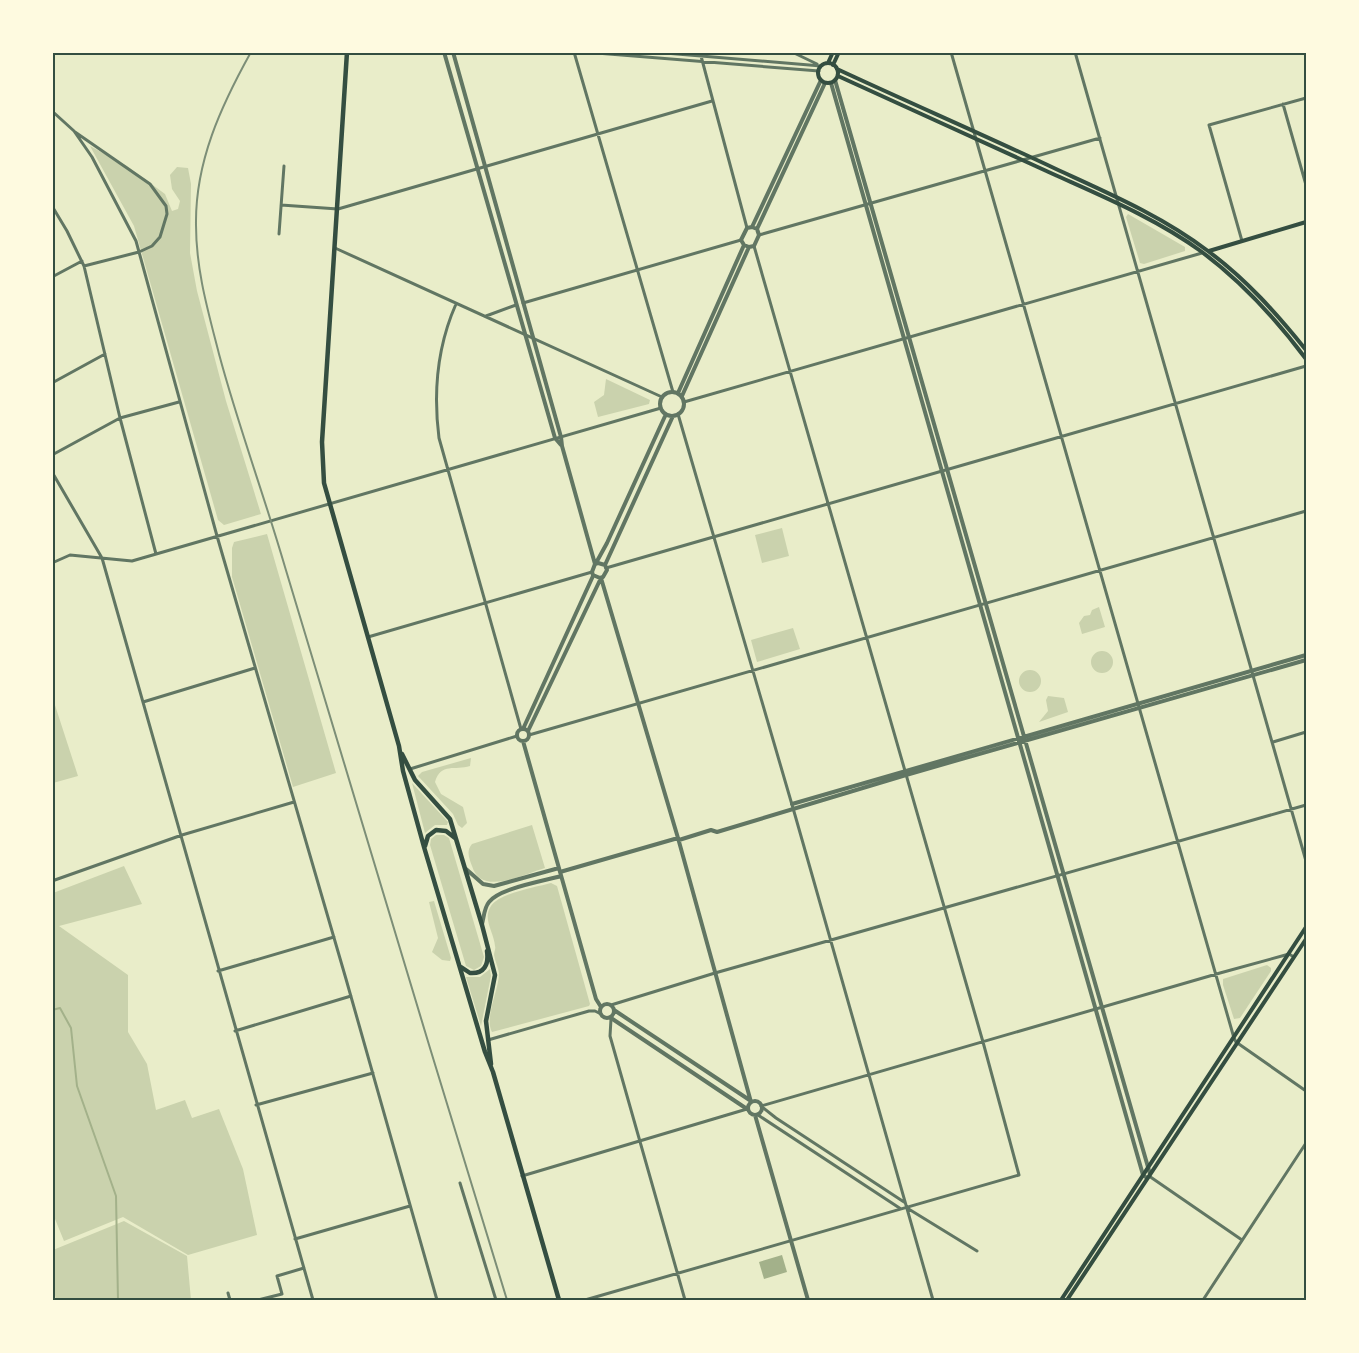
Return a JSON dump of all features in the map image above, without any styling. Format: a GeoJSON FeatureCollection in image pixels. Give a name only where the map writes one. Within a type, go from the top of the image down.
{"type":"FeatureCollection","features":[{"type":"Feature","properties":{"kind":"main road"},"geometry":{"type":"LineString","coordinates":[[347,52],[322,442],[323,472],[329,503],[400,752],[425,850],[493,1072],[559,1300]]}},
{"type":"Feature","properties":{"kind":"main road"},"geometry":{"type":"LineString","coordinates":[[830,64],[833,52]]}},
{"type":"Feature","properties":{"kind":"main road"},"geometry":{"type":"LineString","coordinates":[[838,52],[830,64],[820,69],[830,80],[1000,149],[1161,223],[1239,283],[1282,323],[1306,359]]}},
{"type":"Feature","properties":{"kind":"main road"},"geometry":{"type":"LineString","coordinates":[[830,64],[1116,196],[1209,251],[1240,278],[1306,350]]}},
{"type":"Feature","properties":{"kind":"main road"},"geometry":{"type":"LineString","coordinates":[[830,80],[837,69]]}},
{"type":"Feature","properties":{"kind":"main road"},"geometry":{"type":"LineString","coordinates":[[1000,149],[1002,144]]}},
{"type":"Feature","properties":{"kind":"main road"},"geometry":{"type":"LineString","coordinates":[[1081,186],[1083,181]]}},
{"type":"Feature","properties":{"kind":"main road"},"geometry":{"type":"LineString","coordinates":[[1202,253],[1306,222]]}},
{"type":"Feature","properties":{"kind":"main road"},"geometry":{"type":"LineString","coordinates":[[400,752],[420,787],[450,819],[466,869],[495,975],[486,1021],[493,1072]]}},
{"type":"Feature","properties":{"kind":"main road"},"geometry":{"type":"LineString","coordinates":[[425,850],[428,836],[436,830],[448,832],[458,843]]}},
{"type":"Feature","properties":{"kind":"main road"},"geometry":{"type":"LineString","coordinates":[[1292,956],[1306,927]]}},
{"type":"Feature","properties":{"kind":"main road"},"geometry":{"type":"LineString","coordinates":[[459,965],[466,972],[473,974],[485,968],[488,960],[486,938]]}},
{"type":"Feature","properties":{"kind":"main road"},"geometry":{"type":"LineString","coordinates":[[1061,1300],[1147,1176],[1268,991],[1306,939]]}},
{"type":"Feature","properties":{"kind":"main road"},"geometry":{"type":"LineString","coordinates":[[1147,1176],[1148,1168],[1186,1115]]}},
{"type":"Feature","properties":{"kind":"main road"},"geometry":{"type":"LineString","coordinates":[[1067,1300],[1098,1249]]}},
{"type":"Feature","properties":{"kind":"street"},"geometry":{"type":"LineString","coordinates":[[444,52],[555,438],[562,446]]}},
{"type":"Feature","properties":{"kind":"street"},"geometry":{"type":"LineString","coordinates":[[453,52],[595,564]]}},
{"type":"Feature","properties":{"kind":"street"},"geometry":{"type":"LineString","coordinates":[[523,741],[528,740],[557,669],[603,577],[634,498],[675,415],[683,409],[684,402],[677,394],[637,271],[574,52]]}},
{"type":"Feature","properties":{"kind":"street"},"geometry":{"type":"LineString","coordinates":[[584,52],[820,69]]}},
{"type":"Feature","properties":{"kind":"street"},"geometry":{"type":"LineString","coordinates":[[653,52],[702,54],[820,69]]}},
{"type":"Feature","properties":{"kind":"street"},"geometry":{"type":"LineString","coordinates":[[792,52],[820,69]]}},
{"type":"Feature","properties":{"kind":"street"},"geometry":{"type":"LineString","coordinates":[[951,52],[1176,842],[1235,1040],[1306,1091]]}},
{"type":"Feature","properties":{"kind":"street"},"geometry":{"type":"LineString","coordinates":[[1075,52],[1306,861]]}},
{"type":"Feature","properties":{"kind":"street"},"geometry":{"type":"LineString","coordinates":[[702,54],[712,101],[749,227]]}},
{"type":"Feature","properties":{"kind":"street"},"geometry":{"type":"LineString","coordinates":[[830,80],[855,147],[867,204],[903,339],[983,604],[995,635],[1038,801],[1147,1176],[1242,1240]]}},
{"type":"Feature","properties":{"kind":"street"},"geometry":{"type":"LineString","coordinates":[[830,80],[849,149],[909,337],[944,470]]}},
{"type":"Feature","properties":{"kind":"street"},"geometry":{"type":"LineString","coordinates":[[677,394],[749,227],[830,80]]}},
{"type":"Feature","properties":{"kind":"street"},"geometry":{"type":"LineString","coordinates":[[759,235],[757,229],[830,80]]}},
{"type":"Feature","properties":{"kind":"street"},"geometry":{"type":"LineString","coordinates":[[1242,241],[1209,125],[1306,98]]}},
{"type":"Feature","properties":{"kind":"street"},"geometry":{"type":"LineString","coordinates":[[281,205],[338,209],[712,101]]}},
{"type":"Feature","properties":{"kind":"street"},"geometry":{"type":"LineString","coordinates":[[1282,104],[1306,185]]}},
{"type":"Feature","properties":{"kind":"street"},"geometry":{"type":"LineString","coordinates":[[52,111],[74,131],[150,184],[166,206],[166,223],[160,237],[152,246],[139,252],[84,266]]}},
{"type":"Feature","properties":{"kind":"street"},"geometry":{"type":"LineString","coordinates":[[74,131],[107,183],[129,225],[139,252],[217,536],[437,1300]]}},
{"type":"Feature","properties":{"kind":"street"},"geometry":{"type":"LineString","coordinates":[[677,394],[759,235],[1100,138]]}},
{"type":"Feature","properties":{"kind":"street"},"geometry":{"type":"LineString","coordinates":[[849,149],[855,147]]}},
{"type":"Feature","properties":{"kind":"street"},"geometry":{"type":"LineString","coordinates":[[279,234],[284,166]]}},
{"type":"Feature","properties":{"kind":"street"},"geometry":{"type":"LineString","coordinates":[[52,206],[84,266],[120,418],[156,554]]}},
{"type":"Feature","properties":{"kind":"street"},"geometry":{"type":"LineString","coordinates":[[749,227],[757,229]]}},
{"type":"Feature","properties":{"kind":"street"},"geometry":{"type":"LineString","coordinates":[[523,303],[743,243],[752,247],[790,371],[983,1042],[1019,1175],[585,1300]]}},
{"type":"Feature","properties":{"kind":"street"},"geometry":{"type":"LineString","coordinates":[[335,248],[662,397],[677,394]]}},
{"type":"Feature","properties":{"kind":"street"},"geometry":{"type":"LineString","coordinates":[[684,402],[1202,253]]}},
{"type":"Feature","properties":{"kind":"street"},"geometry":{"type":"LineString","coordinates":[[52,278],[82,261]]}},
{"type":"Feature","properties":{"kind":"street"},"geometry":{"type":"LineString","coordinates":[[456,304],[441,348],[436,385],[437,423],[447,470],[522,729],[529,733],[638,704],[1306,511]]}},
{"type":"Feature","properties":{"kind":"street"},"geometry":{"type":"LineString","coordinates":[[484,316],[517,305]]}},
{"type":"Feature","properties":{"kind":"street"},"geometry":{"type":"LineString","coordinates":[[52,383],[105,354]]}},
{"type":"Feature","properties":{"kind":"street"},"geometry":{"type":"LineString","coordinates":[[595,564],[602,564],[605,567],[714,537],[1306,366]]}},
{"type":"Feature","properties":{"kind":"street"},"geometry":{"type":"LineString","coordinates":[[662,397],[661,408],[666,414],[675,415]]}},
{"type":"Feature","properties":{"kind":"street"},"geometry":{"type":"LineString","coordinates":[[52,455],[120,418],[179,402]]}},
{"type":"Feature","properties":{"kind":"street"},"geometry":{"type":"LineString","coordinates":[[52,562],[70,555],[132,561],[661,408]]}},
{"type":"Feature","properties":{"kind":"street"},"geometry":{"type":"LineString","coordinates":[[410,769],[517,736],[552,666],[595,564],[608,543],[666,414]]}},
{"type":"Feature","properties":{"kind":"street"},"geometry":{"type":"LineString","coordinates":[[675,415],[714,537],[793,806],[933,1300]]}},
{"type":"Feature","properties":{"kind":"street"},"geometry":{"type":"LineString","coordinates":[[52,472],[102,558],[313,1300]]}},
{"type":"Feature","properties":{"kind":"street"},"geometry":{"type":"LineString","coordinates":[[629,496],[634,498]]}},
{"type":"Feature","properties":{"kind":"street"},"geometry":{"type":"LineString","coordinates":[[368,637],[592,574],[601,578],[678,839],[751,1102],[747,1109],[522,1176]]}},
{"type":"Feature","properties":{"kind":"street"},"geometry":{"type":"LineString","coordinates":[[983,604],[989,637],[1001,679],[1022,739]]}},
{"type":"Feature","properties":{"kind":"street"},"geometry":{"type":"LineString","coordinates":[[989,637],[995,635]]}},
{"type":"Feature","properties":{"kind":"street"},"geometry":{"type":"LineString","coordinates":[[1252,673],[1306,655]]}},
{"type":"Feature","properties":{"kind":"street"},"geometry":{"type":"LineString","coordinates":[[1079,723],[1137,703],[1306,660]]}},
{"type":"Feature","properties":{"kind":"street"},"geometry":{"type":"LineString","coordinates":[[552,666],[557,669]]}},
{"type":"Feature","properties":{"kind":"street"},"geometry":{"type":"LineString","coordinates":[[142,702],[255,668]]}},
{"type":"Feature","properties":{"kind":"street"},"geometry":{"type":"LineString","coordinates":[[1001,679],[1006,677]]}},
{"type":"Feature","properties":{"kind":"street"},"geometry":{"type":"LineString","coordinates":[[466,869],[483,884],[494,886],[560,872],[711,830],[717,832],[793,806],[1079,723],[1139,709],[1195,689]]}},
{"type":"Feature","properties":{"kind":"street"},"geometry":{"type":"LineString","coordinates":[[1273,742],[1306,732]]}},
{"type":"Feature","properties":{"kind":"street"},"geometry":{"type":"LineString","coordinates":[[517,736],[523,741],[596,999],[601,1007],[601,1014]]}},
{"type":"Feature","properties":{"kind":"street"},"geometry":{"type":"LineString","coordinates":[[52,881],[182,835],[294,802]]}},
{"type":"Feature","properties":{"kind":"street"},"geometry":{"type":"LineString","coordinates":[[601,1007],[1306,805]]}},
{"type":"Feature","properties":{"kind":"street"},"geometry":{"type":"LineString","coordinates":[[482,925],[484,912],[490,901],[499,894],[560,872]]}},
{"type":"Feature","properties":{"kind":"street"},"geometry":{"type":"LineString","coordinates":[[218,971],[334,937]]}},
{"type":"Feature","properties":{"kind":"street"},"geometry":{"type":"LineString","coordinates":[[762,1106],[1215,975],[1292,956]]}},
{"type":"Feature","properties":{"kind":"street"},"geometry":{"type":"LineString","coordinates":[[235,1031],[351,996]]}},
{"type":"Feature","properties":{"kind":"street"},"geometry":{"type":"LineString","coordinates":[[611,1005],[614,1010],[751,1102],[756,1101],[905,1203]]}},
{"type":"Feature","properties":{"kind":"street"},"geometry":{"type":"LineString","coordinates":[[1099,1008],[1148,1168]]}},
{"type":"Feature","properties":{"kind":"street"},"geometry":{"type":"LineString","coordinates":[[614,1010],[610,1036],[685,1300]]}},
{"type":"Feature","properties":{"kind":"street"},"geometry":{"type":"LineString","coordinates":[[488,1040],[589,1011],[611,1018],[750,1113],[901,1209]]}},
{"type":"Feature","properties":{"kind":"street"},"geometry":{"type":"LineString","coordinates":[[256,1106],[373,1072]]}},
{"type":"Feature","properties":{"kind":"street"},"geometry":{"type":"LineString","coordinates":[[756,1115],[762,1110],[762,1106]]}},
{"type":"Feature","properties":{"kind":"street"},"geometry":{"type":"LineString","coordinates":[[756,1115],[808,1300]]}},
{"type":"Feature","properties":{"kind":"street"},"geometry":{"type":"LineString","coordinates":[[1203,1300],[1306,1143]]}},
{"type":"Feature","properties":{"kind":"street"},"geometry":{"type":"LineString","coordinates":[[819,1155],[823,1149]]}},
{"type":"Feature","properties":{"kind":"street"},"geometry":{"type":"LineString","coordinates":[[460,1184],[496,1300]]}},
{"type":"Feature","properties":{"kind":"street"},"geometry":{"type":"LineString","coordinates":[[295,1239],[410,1206]]}},
{"type":"Feature","properties":{"kind":"street"},"geometry":{"type":"LineString","coordinates":[[906,1208],[976,1251]]}},
{"type":"Feature","properties":{"kind":"street"},"geometry":{"type":"LineString","coordinates":[[258,1300],[282,1294],[277,1276],[303,1268]]}},
{"type":"Feature","properties":{"kind":"street"},"geometry":{"type":"LineString","coordinates":[[228,1293],[230,1300]]}},
{"type":"Feature","properties":{"kind":"shaded area"},"geometry":{"type":"Polygon","coordinates":[[[90,146],[127,166],[165,194],[172,211],[178,209],[180,201],[172,189],[170,175],[177,167],[188,168],[191,184],[190,253],[197,291],[226,401],[261,514],[224,525],[218,520],[134,226],[90,146]]]}},
{"type":"Feature","properties":{"kind":"shaded area"},"geometry":{"type":"Polygon","coordinates":[[[1128,214],[1185,247],[1185,251],[1144,264],[1140,263],[1126,217],[1128,214]]]}},
{"type":"Feature","properties":{"kind":"shaded area"},"geometry":{"type":"Polygon","coordinates":[[[606,379],[650,400],[649,404],[598,417],[594,402],[604,395],[606,379]]]}},
{"type":"Feature","properties":{"kind":"shaded area"},"geometry":{"type":"Polygon","coordinates":[[[782,528],[789,556],[762,563],[755,535],[782,528]]]}},
{"type":"Feature","properties":{"kind":"shaded area"},"geometry":{"type":"Polygon","coordinates":[[[267,534],[336,773],[293,787],[232,577],[234,542],[267,534]]]}},
{"type":"Feature","properties":{"kind":"shaded area"},"geometry":{"type":"Polygon","coordinates":[[[1099,607],[1105,627],[1082,634],[1079,623],[1084,616],[1090,615],[1092,610],[1099,607]]]}},
{"type":"Feature","properties":{"kind":"shaded area"},"geometry":{"type":"Polygon","coordinates":[[[793,628],[800,649],[757,662],[751,640],[793,628]]]}},
{"type":"Feature","properties":{"kind":"shaded area"},"geometry":{"type":"Polygon","coordinates":[[[1102,651],[1110,654],[1113,662],[1110,670],[1102,673],[1094,670],[1091,662],[1094,654],[1102,651]]]}},
{"type":"Feature","properties":{"kind":"shaded area"},"geometry":{"type":"Polygon","coordinates":[[[1030,670],[1038,673],[1041,681],[1038,689],[1030,692],[1022,689],[1019,681],[1022,673],[1030,670]]]}},
{"type":"Feature","properties":{"kind":"shaded area"},"geometry":{"type":"Polygon","coordinates":[[[1048,696],[1064,698],[1068,712],[1039,722],[1048,711],[1046,700],[1048,696]]]}},
{"type":"Feature","properties":{"kind":"shaded area"},"geometry":{"type":"Polygon","coordinates":[[[53,699],[78,776],[52,783],[53,699]]]}},
{"type":"Feature","properties":{"kind":"shaded area"},"geometry":{"type":"Polygon","coordinates":[[[471,758],[470,766],[445,769],[435,782],[441,794],[463,807],[467,823],[462,828],[453,814],[418,776],[422,772],[471,758]]]}},
{"type":"Feature","properties":{"kind":"shaded area"},"geometry":{"type":"Polygon","coordinates":[[[412,783],[448,822],[447,825],[435,825],[425,833],[412,783]]]}},
{"type":"Feature","properties":{"kind":"shaded area"},"geometry":{"type":"Polygon","coordinates":[[[532,825],[545,868],[504,881],[484,880],[477,875],[469,855],[472,844],[532,825]]]}},
{"type":"Feature","properties":{"kind":"shaded area"},"geometry":{"type":"Polygon","coordinates":[[[436,835],[449,838],[484,957],[481,966],[474,970],[466,966],[430,845],[431,839],[436,835]]]}},
{"type":"Feature","properties":{"kind":"shaded area"},"geometry":{"type":"Polygon","coordinates":[[[124,866],[142,904],[59,926],[128,975],[128,1032],[147,1064],[156,1110],[185,1100],[192,1118],[219,1109],[243,1169],[257,1235],[188,1255],[123,1217],[64,1241],[53,1214],[53,893],[124,866]]]}},
{"type":"Feature","properties":{"kind":"shaded area"},"geometry":{"type":"Polygon","coordinates":[[[551,883],[557,886],[590,1004],[492,1032],[490,1019],[499,973],[488,921],[489,911],[495,901],[502,897],[551,883]]]}},
{"type":"Feature","properties":{"kind":"shaded area"},"geometry":{"type":"Polygon","coordinates":[[[434,901],[450,961],[442,960],[432,952],[438,938],[429,902],[434,901]]]}},
{"type":"Feature","properties":{"kind":"shaded area"},"geometry":{"type":"Polygon","coordinates":[[[1267,965],[1271,971],[1240,1018],[1234,1019],[1223,979],[1267,965]]]}},
{"type":"Feature","properties":{"kind":"shaded area"},"geometry":{"type":"Polygon","coordinates":[[[490,969],[491,976],[481,1026],[466,977],[480,977],[490,969]]]}},
{"type":"Feature","properties":{"kind":"shaded area"},"geometry":{"type":"Polygon","coordinates":[[[124,1221],[187,1256],[191,1300],[56,1300],[53,1286],[53,1250],[124,1221]]]}},
{"type":"Feature","properties":{"kind":"shaded area"},"geometry":{"type":"Polygon","coordinates":[[[782,1255],[787,1272],[764,1279],[759,1262],[782,1255]]]}},
{"type":"Feature","properties":{"kind":"waterway"},"geometry":{"type":"LineString","coordinates":[[52,1010],[60,1008],[71,1028],[77,1086],[116,1196],[118,1300]]}},
{"type":"Feature","properties":{"kind":"railway"},"geometry":{"type":"LineString","coordinates":[[251,52],[220,114],[200,179],[196,225],[203,290],[234,407],[277,540],[507,1300]]}}]}
